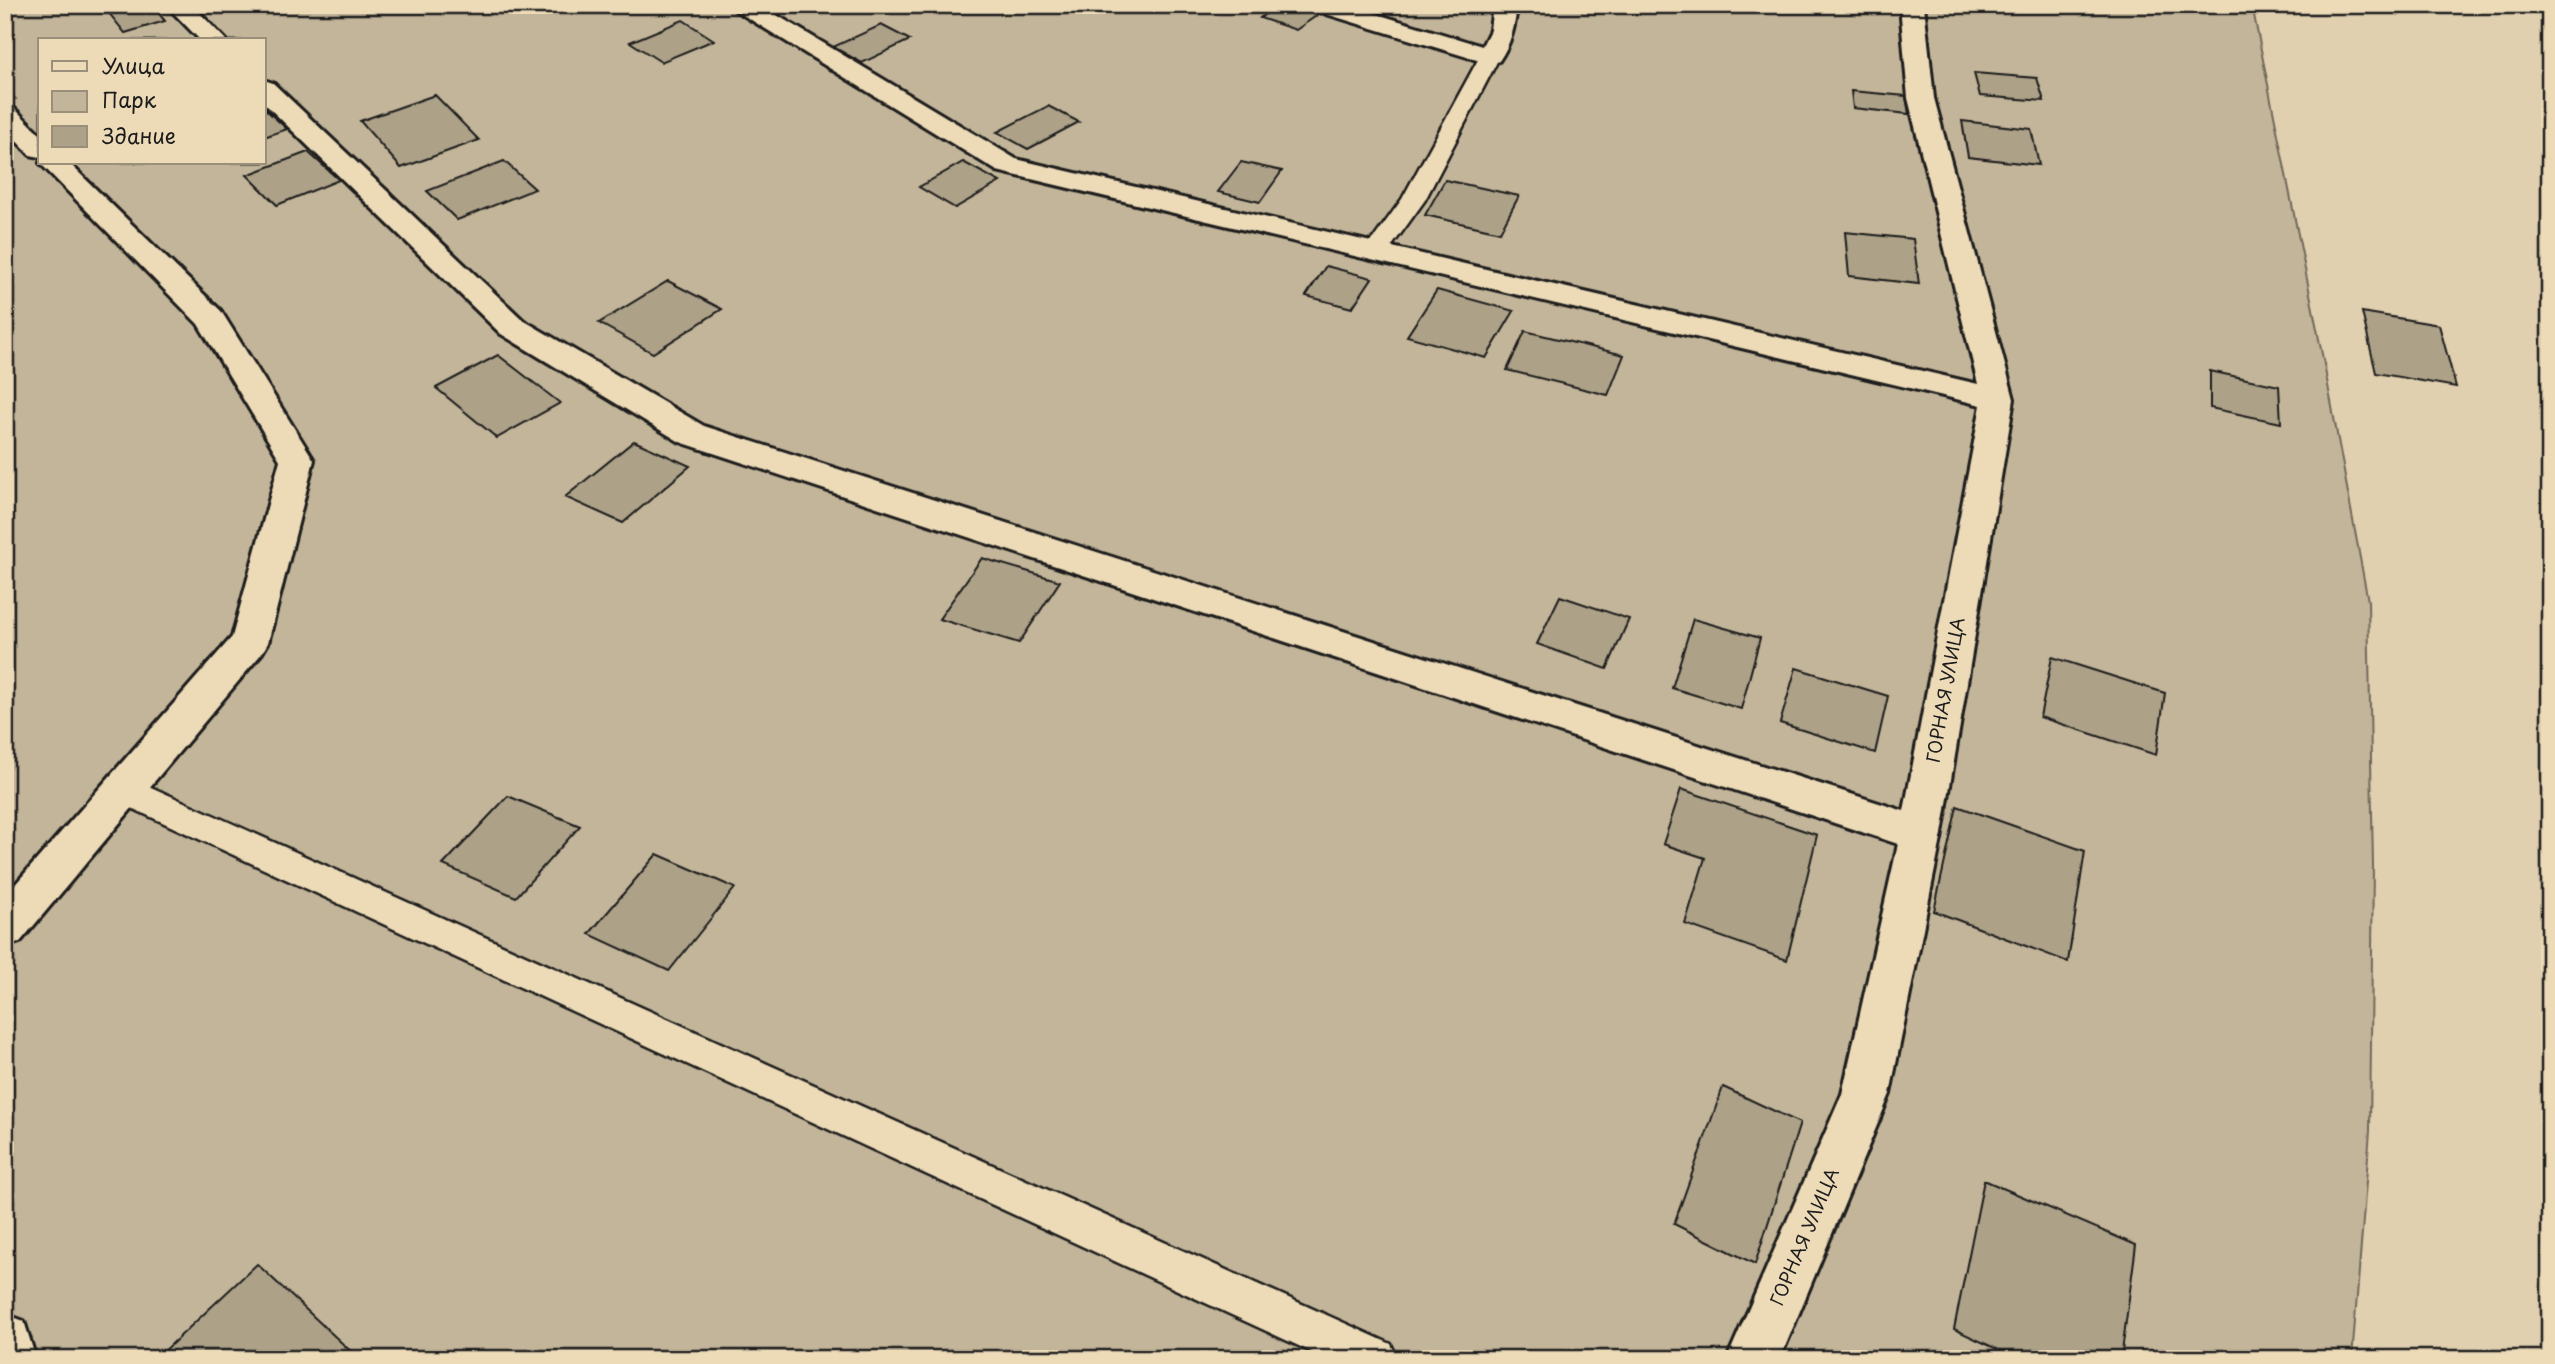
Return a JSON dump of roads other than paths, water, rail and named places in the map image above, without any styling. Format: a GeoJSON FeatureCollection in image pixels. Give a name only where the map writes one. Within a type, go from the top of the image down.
{"type":"FeatureCollection","features":[{"type":"Feature","properties":{"kind":"street"},"geometry":{"type":"LineString","coordinates":[[178,5],[212,38]]}},
{"type":"Feature","properties":{"kind":"street"},"geometry":{"type":"LineString","coordinates":[[743,5],[1007,165],[1998,399]]}},
{"type":"Feature","properties":{"kind":"street"},"geometry":{"type":"LineString","coordinates":[[1321,5],[1490,56],[1502,30],[1505,5]]}},
{"type":"Feature","properties":{"kind":"street","name":"ГОРНАЯ УЛИЦА"},"geometry":{"type":"LineString","coordinates":[[1753,1359],[1866,1094],[1921,834],[1998,399],[1921,98],[1912,5]]}},
{"type":"Feature","properties":{"kind":"street"},"geometry":{"type":"LineString","coordinates":[[266,90],[512,327],[692,434],[1921,834]]}},
{"type":"Feature","properties":{"kind":"street"},"geometry":{"type":"LineString","coordinates":[[5,114],[38,147]]}},
{"type":"Feature","properties":{"kind":"street"},"geometry":{"type":"LineString","coordinates":[[5,928],[249,643],[297,460],[210,318],[55,164]]}},
{"type":"Feature","properties":{"kind":"street"},"geometry":{"type":"LineString","coordinates":[[5,1340],[10,1359]]}},
{"type":"Feature","properties":{"kind":"lane"},"geometry":{"type":"LineString","coordinates":[[1376,252],[1413,200],[1490,56]]}},
{"type":"Feature","properties":{"kind":"lane"},"geometry":{"type":"LineString","coordinates":[[124,789],[1376,1359]]}}]}
